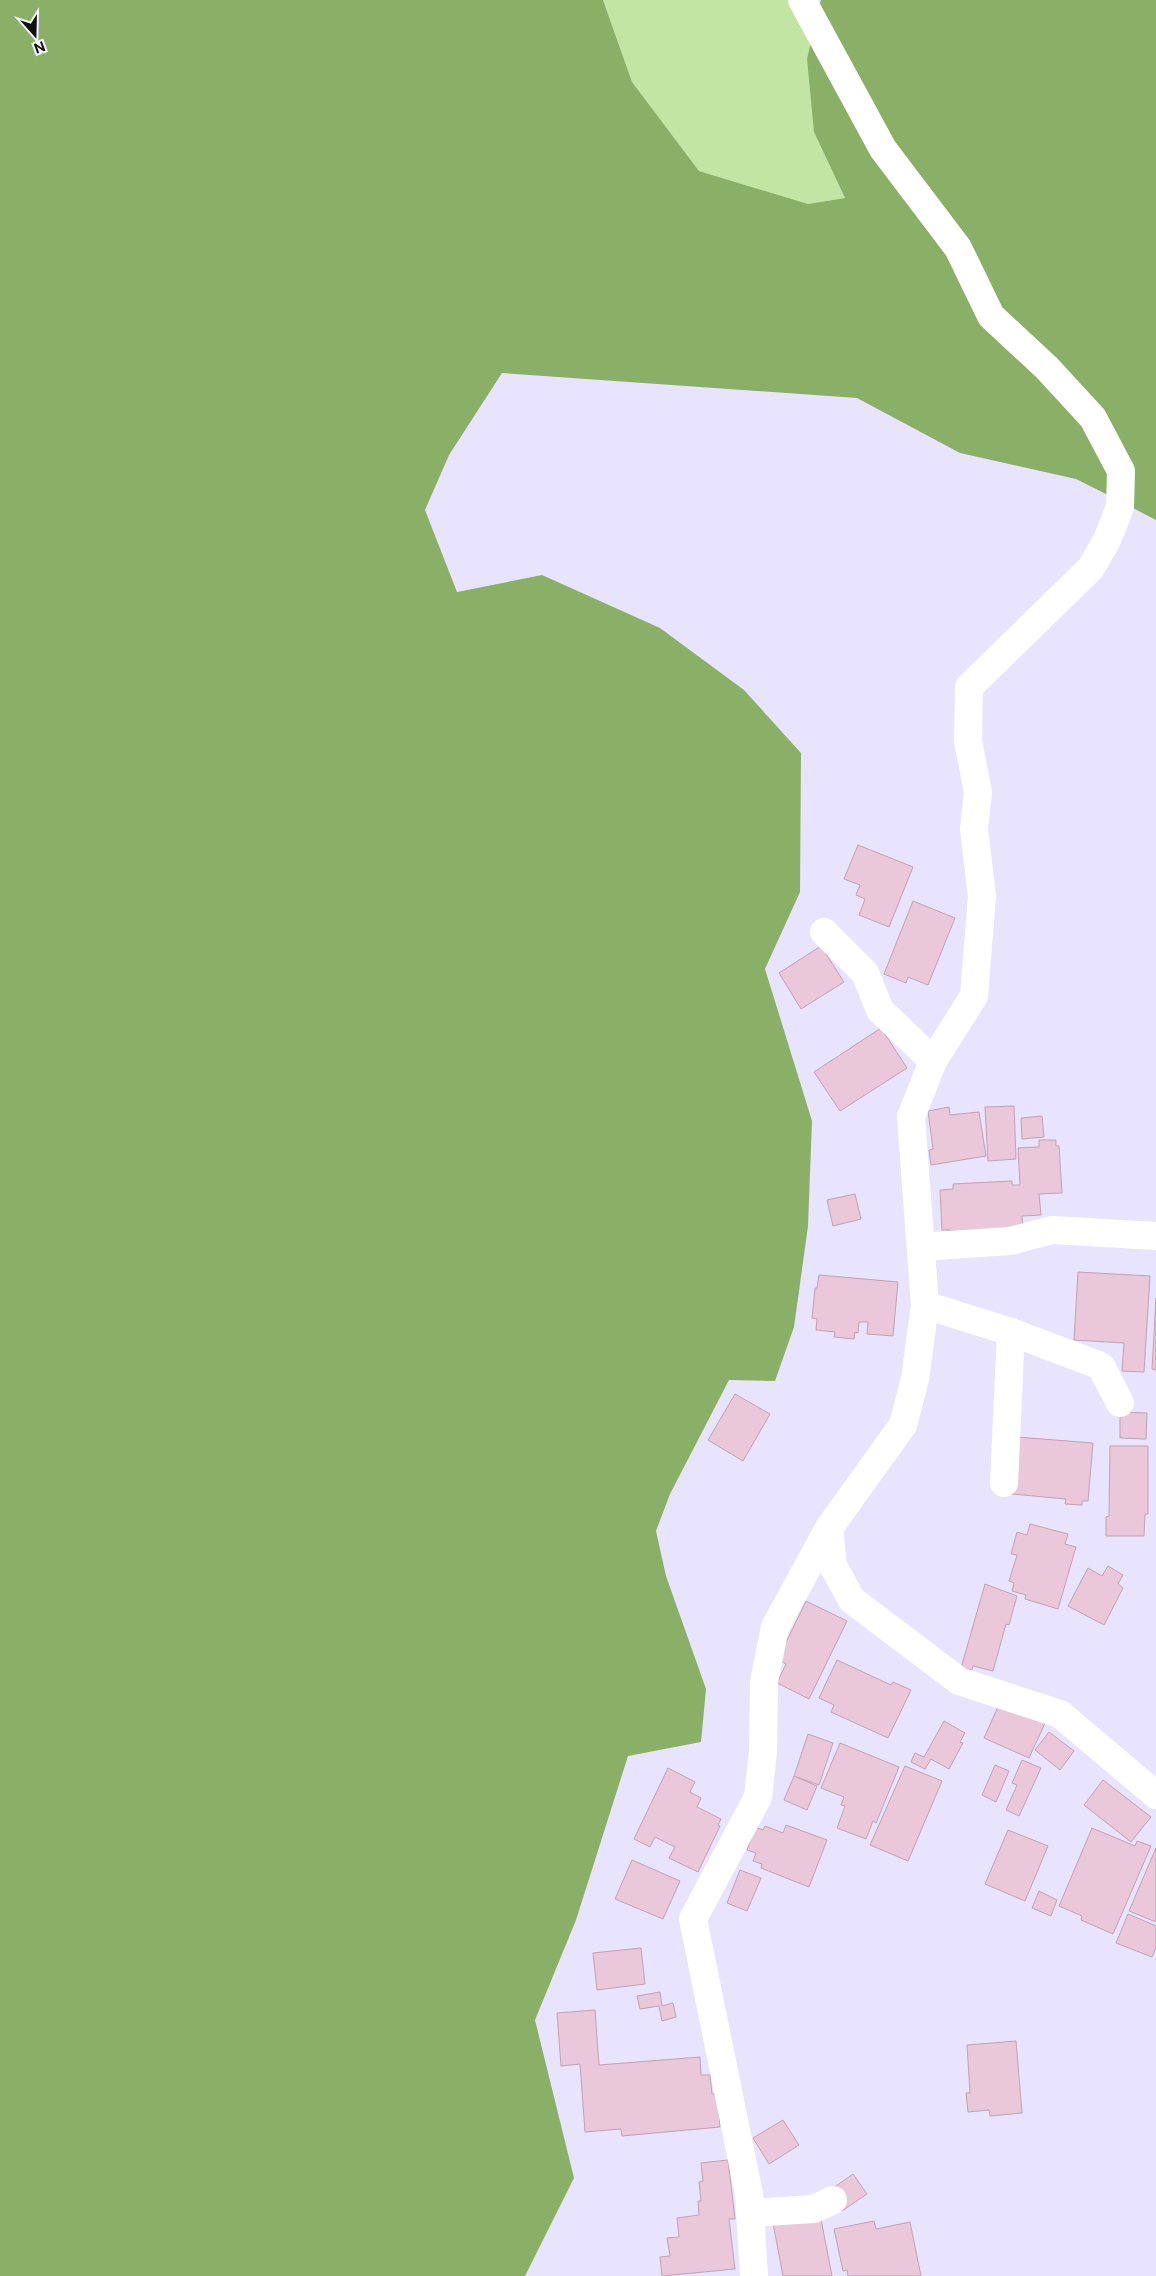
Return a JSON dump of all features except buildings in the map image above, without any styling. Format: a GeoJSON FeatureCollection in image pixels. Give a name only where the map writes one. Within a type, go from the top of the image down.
{"type":"FeatureCollection","features":[{"type":"Feature","properties":{"kind":"street"},"geometry":{"type":"LineString","coordinates":[[754,2276],[749,2194],[693,1919],[758,1797],[763,1752],[764,1682],[775,1627],[829,1528],[903,1425],[914,1379],[924,1305],[911,1117],[933,1061],[974,996],[982,896],[974,829],[978,792],[968,741],[969,688],[1091,568],[1107,540],[1120,507],[1121,471],[1093,418],[1047,368],[992,316],[958,248],[883,149],[802,0]]}},
{"type":"Feature","properties":{"kind":"street"},"geometry":{"type":"LineString","coordinates":[[824,932],[865,973],[880,1010],[933,1061]]}},
{"type":"Feature","properties":{"kind":"street"},"geometry":{"type":"LineString","coordinates":[[921,1247],[1010,1241],[1052,1230],[1156,1236]]}},
{"type":"Feature","properties":{"kind":"street"},"geometry":{"type":"LineString","coordinates":[[924,1305],[1011,1332],[1101,1366],[1120,1403]]}},
{"type":"Feature","properties":{"kind":"street"},"geometry":{"type":"LineString","coordinates":[[1004,1483],[1011,1332]]}},
{"type":"Feature","properties":{"kind":"street"},"geometry":{"type":"LineString","coordinates":[[829,1528],[833,1566],[852,1600],[959,1681],[1060,1714],[1156,1795]]}},
{"type":"Feature","properties":{"kind":"street"},"geometry":{"type":"LineString","coordinates":[[750,2212],[814,2209],[833,2200]]}},
{"type":"Feature","properties":{"kind":"green space"},"geometry":{"type":"Polygon","coordinates":[[[0,0],[603,0],[632,82],[699,171],[808,204],[845,198],[814,132],[807,59],[813,34],[876,153],[1086,423],[1114,475],[1112,497],[1076,479],[960,453],[857,398],[502,373],[449,455],[425,510],[457,592],[542,575],[660,628],[744,690],[801,753],[800,892],[765,969],[812,1121],[808,1226],[794,1327],[775,1381],[729,1380],[670,1494],[656,1531],[666,1576],[706,1689],[701,1742],[628,1756],[576,1920],[535,2020],[574,2178],[525,2276],[0,2276],[0,0]]]}},
{"type":"Feature","properties":{"kind":"green space"},"geometry":{"type":"Polygon","coordinates":[[[603,0],[793,0],[813,34],[814,132],[845,198],[808,204],[699,171],[632,82],[603,0]]]}},
{"type":"Feature","properties":{"kind":"green space"},"geometry":{"type":"Polygon","coordinates":[[[821,0],[1156,0],[1156,520],[1129,506],[1133,485],[1000,309],[893,142],[817,13],[821,0]]]}}]}
